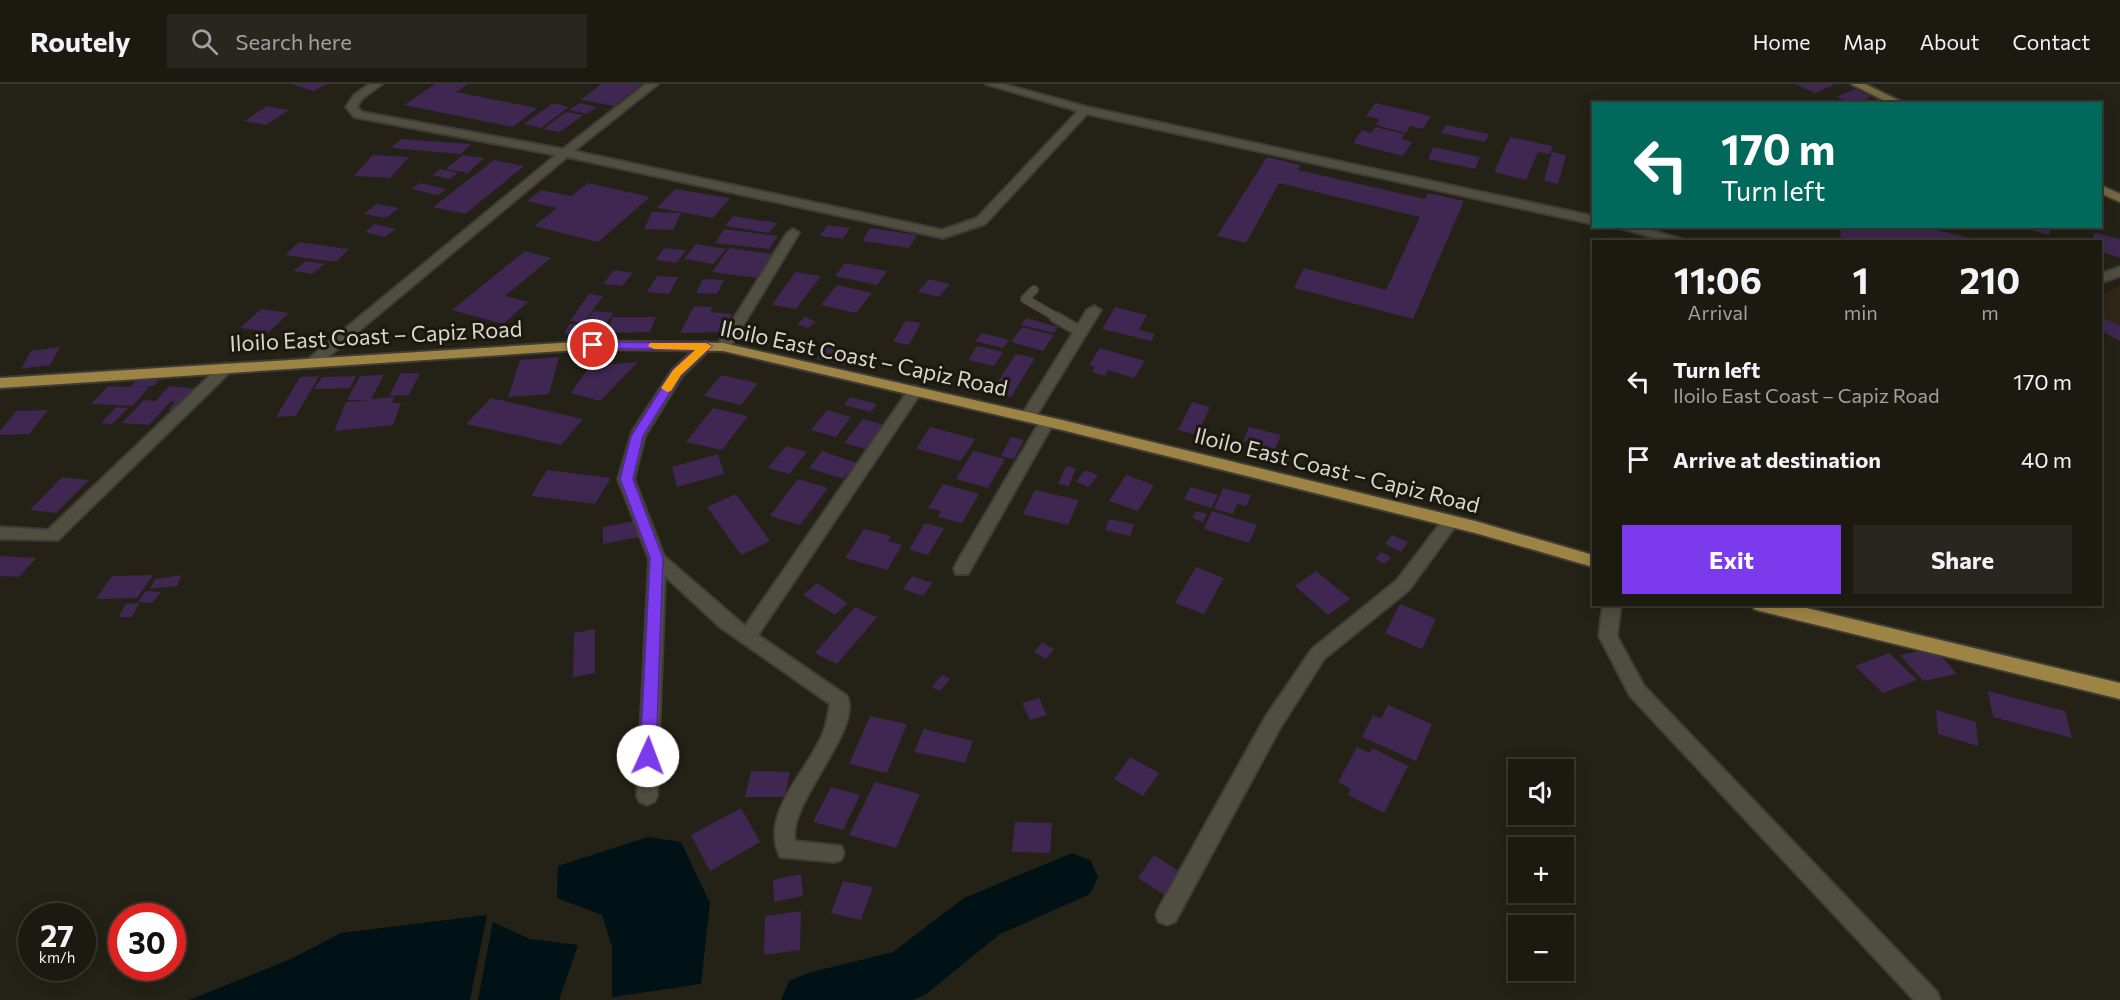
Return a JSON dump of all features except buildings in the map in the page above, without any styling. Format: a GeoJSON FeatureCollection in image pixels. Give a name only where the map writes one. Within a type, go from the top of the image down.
{"type":"FeatureCollection","features":[{"type":"Feature","properties":{"kind":"main road"},"geometry":{"type":"LineString","coordinates":[[1856,84],[1896,102]]}},
{"type":"Feature","properties":{"kind":"main road"},"geometry":{"type":"LineString","coordinates":[[2102,190],[2120,198]]}},
{"type":"Feature","properties":{"kind":"main road","name":"Iloilo East Coast – Capiz Road"},"geometry":{"type":"LineString","coordinates":[[3,386],[226,368],[593,345],[715,347],[1028,417],[1451,521],[1592,561]]}},
{"type":"Feature","properties":{"kind":"main road"},"geometry":{"type":"LineString","coordinates":[[1768,606],[2120,691]]}},
{"type":"Feature","properties":{"kind":"street"},"geometry":{"type":"LineString","coordinates":[[377,84],[358,97],[351,106],[358,115],[565,153],[943,234],[981,221],[1085,110]]}},
{"type":"Feature","properties":{"kind":"street"},"geometry":{"type":"LineString","coordinates":[[312,363],[565,153],[654,84]]}},
{"type":"Feature","properties":{"kind":"street"},"geometry":{"type":"LineString","coordinates":[[991,84],[1085,110],[1592,220]]}},
{"type":"Feature","properties":{"kind":"street"},"geometry":{"type":"LineString","coordinates":[[1628,228],[1677,240]]}},
{"type":"Feature","properties":{"kind":"street"},"geometry":{"type":"LineString","coordinates":[[647,796],[657,558],[626,479],[637,436],[677,373],[715,347],[793,233]]}},
{"type":"Feature","properties":{"kind":"street"},"geometry":{"type":"LineString","coordinates":[[2102,278],[2120,271]]}},
{"type":"Feature","properties":{"kind":"street"},"geometry":{"type":"LineString","coordinates":[[1028,417],[1094,310]]}},
{"type":"Feature","properties":{"kind":"street"},"geometry":{"type":"LineString","coordinates":[[0,533],[52,536],[226,368]]}},
{"type":"Feature","properties":{"kind":"street"},"geometry":{"type":"LineString","coordinates":[[747,637],[915,391]]}},
{"type":"Feature","properties":{"kind":"street"},"geometry":{"type":"LineString","coordinates":[[962,569],[1047,422]]}},
{"type":"Feature","properties":{"kind":"street"},"geometry":{"type":"LineString","coordinates":[[1167,915],[1273,722],[1318,654],[1403,585],[1451,521]]}},
{"type":"Feature","properties":{"kind":"street"},"geometry":{"type":"LineString","coordinates":[[657,558],[726,622],[840,701],[833,733],[793,805],[783,831],[787,850],[834,853]]}},
{"type":"Feature","properties":{"kind":"street"},"geometry":{"type":"LineString","coordinates":[[1612,606],[1608,636],[1637,691],[1929,1000]]}},
{"type":"Feature","properties":{"kind":"lane"},"geometry":{"type":"LineString","coordinates":[[1034,290],[1025,299],[1081,332]]}},
{"type":"Feature","properties":{"kind":"shaded area"},"geometry":{"type":"Polygon","coordinates":[[[2120,286],[2120,341],[2102,331],[2102,295],[2120,286]]]}},
{"type":"Feature","properties":{"kind":"shaded area"},"geometry":{"type":"Polygon","coordinates":[[[648,837],[681,842],[710,903],[701,984],[612,997],[612,947],[602,915],[557,898],[558,866],[648,837]]]}},
{"type":"Feature","properties":{"kind":"shaded area"},"geometry":{"type":"Polygon","coordinates":[[[487,915],[470,1000],[189,1000],[291,959],[341,933],[487,915]]]}},
{"type":"Feature","properties":{"kind":"shaded area"},"geometry":{"type":"Polygon","coordinates":[[[493,922],[530,939],[578,945],[559,1000],[478,1000],[493,922]]]}},
{"type":"Feature","properties":{"kind":"waterway"},"geometry":{"type":"LineString","coordinates":[[808,1000],[906,976],[982,916],[1072,877]]}},
{"type":"Feature","properties":{"kind":"slow traffic"},"geometry":{"type":"LineString","coordinates":[[654,346],[706,346],[677,373],[667,388]]}},
{"type":"Feature","properties":{"kind":"route"},"geometry":{"type":"LineString","coordinates":[[593,345],[706,346],[677,373],[637,436],[626,479],[657,558],[648,756]]}}]}
